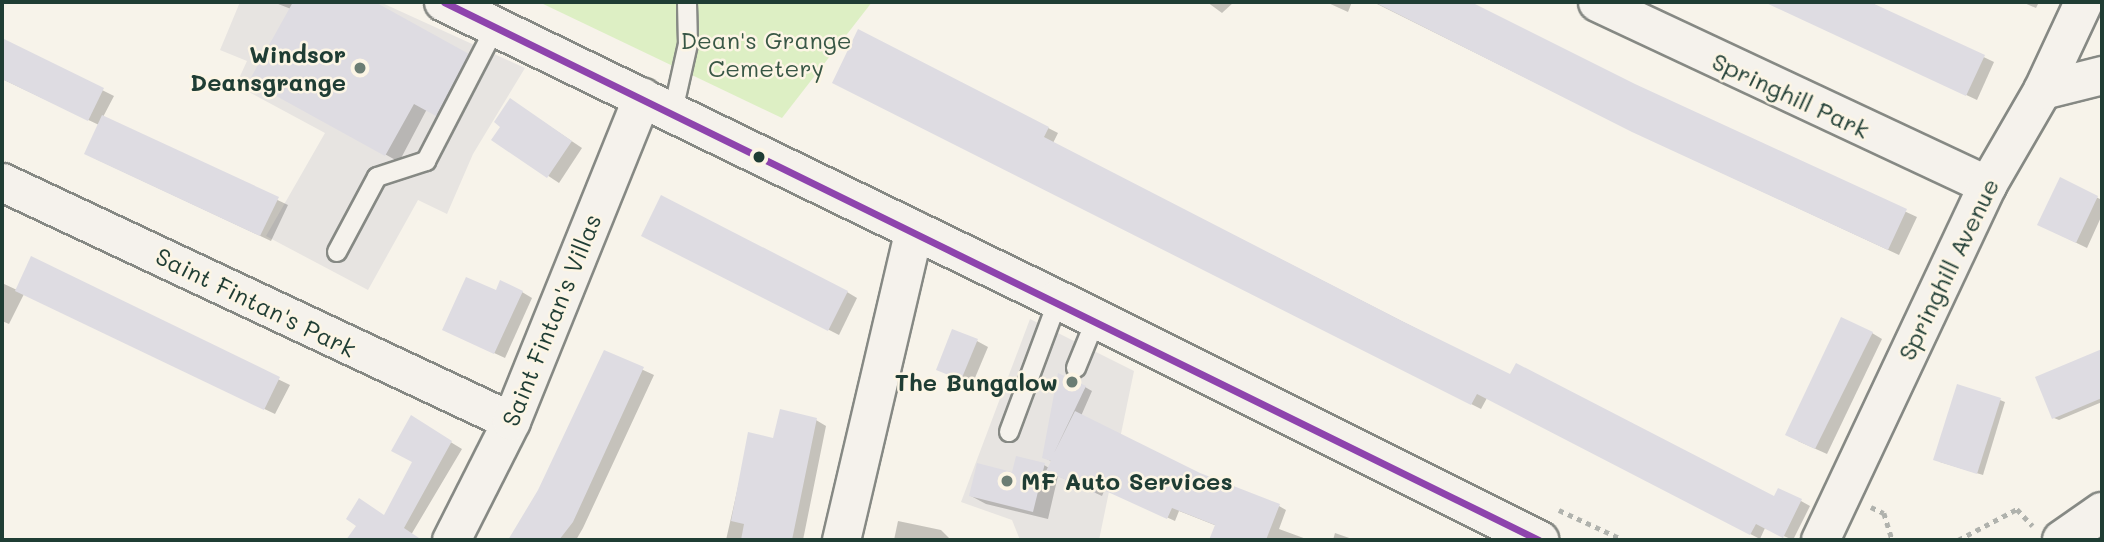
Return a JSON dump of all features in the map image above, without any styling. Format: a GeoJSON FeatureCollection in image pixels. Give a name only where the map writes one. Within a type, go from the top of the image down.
{"type":"FeatureCollection","features":[{"type":"Feature","properties":{"kind":"main road"},"geometry":{"type":"LineString","coordinates":[[444,2],[914,229],[1539,540]]}},
{"type":"Feature","properties":{"kind":"main road"},"geometry":{"type":"LineString","coordinates":[[2051,536],[2102,512]]}},
{"type":"Feature","properties":{"kind":"street","name":"Springhill Park"},"geometry":{"type":"LineString","coordinates":[[1597,2],[1987,185]]}},
{"type":"Feature","properties":{"kind":"street","name":"Springhill Avenue"},"geometry":{"type":"LineString","coordinates":[[1820,540],[1987,185],[2042,90],[2083,2]]}},
{"type":"Feature","properties":{"kind":"street"},"geometry":{"type":"LineString","coordinates":[[2042,90],[2102,75]]}},
{"type":"Feature","properties":{"kind":"street","name":"Saint Fintan's Villas"},"geometry":{"type":"LineString","coordinates":[[452,540],[511,421],[657,104]]}},
{"type":"Feature","properties":{"kind":"street","name":"Saint Fintan's Park"},"geometry":{"type":"LineString","coordinates":[[2,182],[511,421]]}},
{"type":"Feature","properties":{"kind":"street"},"geometry":{"type":"LineString","coordinates":[[841,540],[914,229]]}},
{"type":"Feature","properties":{"kind":"lane"},"geometry":{"type":"LineString","coordinates":[[657,104],[688,44],[687,2]]}},
{"type":"Feature","properties":{"kind":"lane"},"geometry":{"type":"LineString","coordinates":[[337,252],[377,177],[426,161],[496,26]]}},
{"type":"Feature","properties":{"kind":"lane"},"geometry":{"type":"LineString","coordinates":[[1009,432],[1058,300]]}},
{"type":"Feature","properties":{"kind":"lane"},"geometry":{"type":"LineString","coordinates":[[1076,368],[1096,319]]}},
{"type":"Feature","properties":{"kind":"path"},"geometry":{"type":"LineString","coordinates":[[1958,540],[2017,509],[2051,536]]}},
{"type":"Feature","properties":{"kind":"shaded area"},"geometry":{"type":"Polygon","coordinates":[[[240,2],[380,2],[525,68],[473,154],[447,214],[418,200],[368,290],[266,236],[325,133],[236,85],[247,61],[220,50],[240,2]]]}},
{"type":"Feature","properties":{"kind":"shaded area"},"geometry":{"type":"Polygon","coordinates":[[[1030,319],[1134,371],[1099,540],[1020,540],[1012,520],[961,502],[1030,319]]]}},
{"type":"Feature","properties":{"kind":"green space","name":"Dean's Grange Cemetery"},"geometry":{"type":"Polygon","coordinates":[[[539,2],[872,2],[782,118],[539,2]]]}},
{"type":"Feature","properties":{"kind":"building","name":"Windsor Deansgrange"},"geometry":{"type":"Polygon","coordinates":[[[293,2],[375,2],[469,54],[436,116],[414,104],[385,156],[249,81],[293,2]]]}},
{"type":"Feature","properties":{"kind":"building"},"geometry":{"type":"Polygon","coordinates":[[[1374,2],[1471,2],[1635,84],[1907,209],[1888,250],[1632,132],[1374,2]]]}},
{"type":"Feature","properties":{"kind":"building"},"geometry":{"type":"Polygon","coordinates":[[[1764,2],[1870,2],[1985,55],[1966,96],[1764,2]]]}},
{"type":"Feature","properties":{"kind":"building"},"geometry":{"type":"Polygon","coordinates":[[[858,29],[1049,127],[1044,137],[1402,321],[1510,374],[1516,363],[1774,496],[1778,488],[1802,499],[1783,538],[1756,524],[1750,535],[1477,394],[1471,405],[832,83],[858,29]]]}},
{"type":"Feature","properties":{"kind":"building"},"geometry":{"type":"Polygon","coordinates":[[[2,38],[104,88],[88,121],[2,79],[2,38]]]}},
{"type":"Feature","properties":{"kind":"building"},"geometry":{"type":"Polygon","coordinates":[[[510,98],[572,141],[547,178],[491,140],[500,127],[494,122],[510,98]]]}},
{"type":"Feature","properties":{"kind":"building"},"geometry":{"type":"Polygon","coordinates":[[[102,115],[279,197],[260,236],[84,154],[102,115]]]}},
{"type":"Feature","properties":{"kind":"building"},"geometry":{"type":"Polygon","coordinates":[[[2060,177],[2098,196],[2076,243],[2037,225],[2060,177]]]}},
{"type":"Feature","properties":{"kind":"building"},"geometry":{"type":"Polygon","coordinates":[[[661,195],[848,291],[828,331],[641,236],[661,195]]]}},
{"type":"Feature","properties":{"kind":"building"},"geometry":{"type":"Polygon","coordinates":[[[31,256],[280,377],[264,410],[15,291],[31,256]]]}},
{"type":"Feature","properties":{"kind":"building"},"geometry":{"type":"Polygon","coordinates":[[[466,277],[496,290],[500,280],[523,291],[494,354],[442,330],[466,277]]]}},
{"type":"Feature","properties":{"kind":"building"},"geometry":{"type":"Polygon","coordinates":[[[1841,317],[1873,332],[1815,449],[1785,435],[1841,317]]]}},
{"type":"Feature","properties":{"kind":"building"},"geometry":{"type":"Polygon","coordinates":[[[952,329],[978,339],[961,380],[936,370],[952,329]]]}},
{"type":"Feature","properties":{"kind":"building"},"geometry":{"type":"Polygon","coordinates":[[[2102,349],[2102,398],[2052,419],[2035,377],[2102,349]]]}},
{"type":"Feature","properties":{"kind":"building"},"geometry":{"type":"Polygon","coordinates":[[[604,350],[644,367],[573,522],[559,540],[508,540],[538,490],[604,350]]]}},
{"type":"Feature","properties":{"kind":"building"},"geometry":{"type":"Polygon","coordinates":[[[1058,373],[1086,386],[1054,453],[1075,411],[1200,473],[1280,504],[1266,540],[1209,540],[1215,525],[1172,508],[1167,519],[1097,487],[1095,493],[1046,471],[1051,461],[1042,458],[1058,373]]]}},
{"type":"Feature","properties":{"kind":"building"},"geometry":{"type":"Polygon","coordinates":[[[1957,384],[2001,398],[1977,474],[1933,460],[1957,384]]]}},
{"type":"Feature","properties":{"kind":"building"},"geometry":{"type":"Polygon","coordinates":[[[780,409],[817,418],[792,540],[741,540],[744,524],[731,521],[748,432],[773,438],[780,409]]]}},
{"type":"Feature","properties":{"kind":"building"},"geometry":{"type":"Polygon","coordinates":[[[411,415],[452,441],[404,528],[422,540],[346,540],[356,526],[346,519],[359,498],[384,515],[412,462],[391,451],[411,415]]]}},
{"type":"Feature","properties":{"kind":"building"},"geometry":{"type":"Polygon","coordinates":[[[1016,456],[1045,463],[1033,512],[969,496],[977,463],[1012,472],[1016,456]]]}},
{"type":"Feature","properties":{"kind":"transit line"},"geometry":{"type":"LineString","coordinates":[[444,2],[1539,540]]}},
{"type":"Feature","properties":{"kind":"place","name":"Windsor Deansgrange"},"geometry":{"type":"Point","coordinates":[360,68]}},
{"type":"Feature","properties":{"kind":"place","name":"The Bungalow"},"geometry":{"type":"Point","coordinates":[1072,382]}},
{"type":"Feature","properties":{"kind":"place","name":"MF Auto Services"},"geometry":{"type":"Point","coordinates":[1007,481]}}]}
